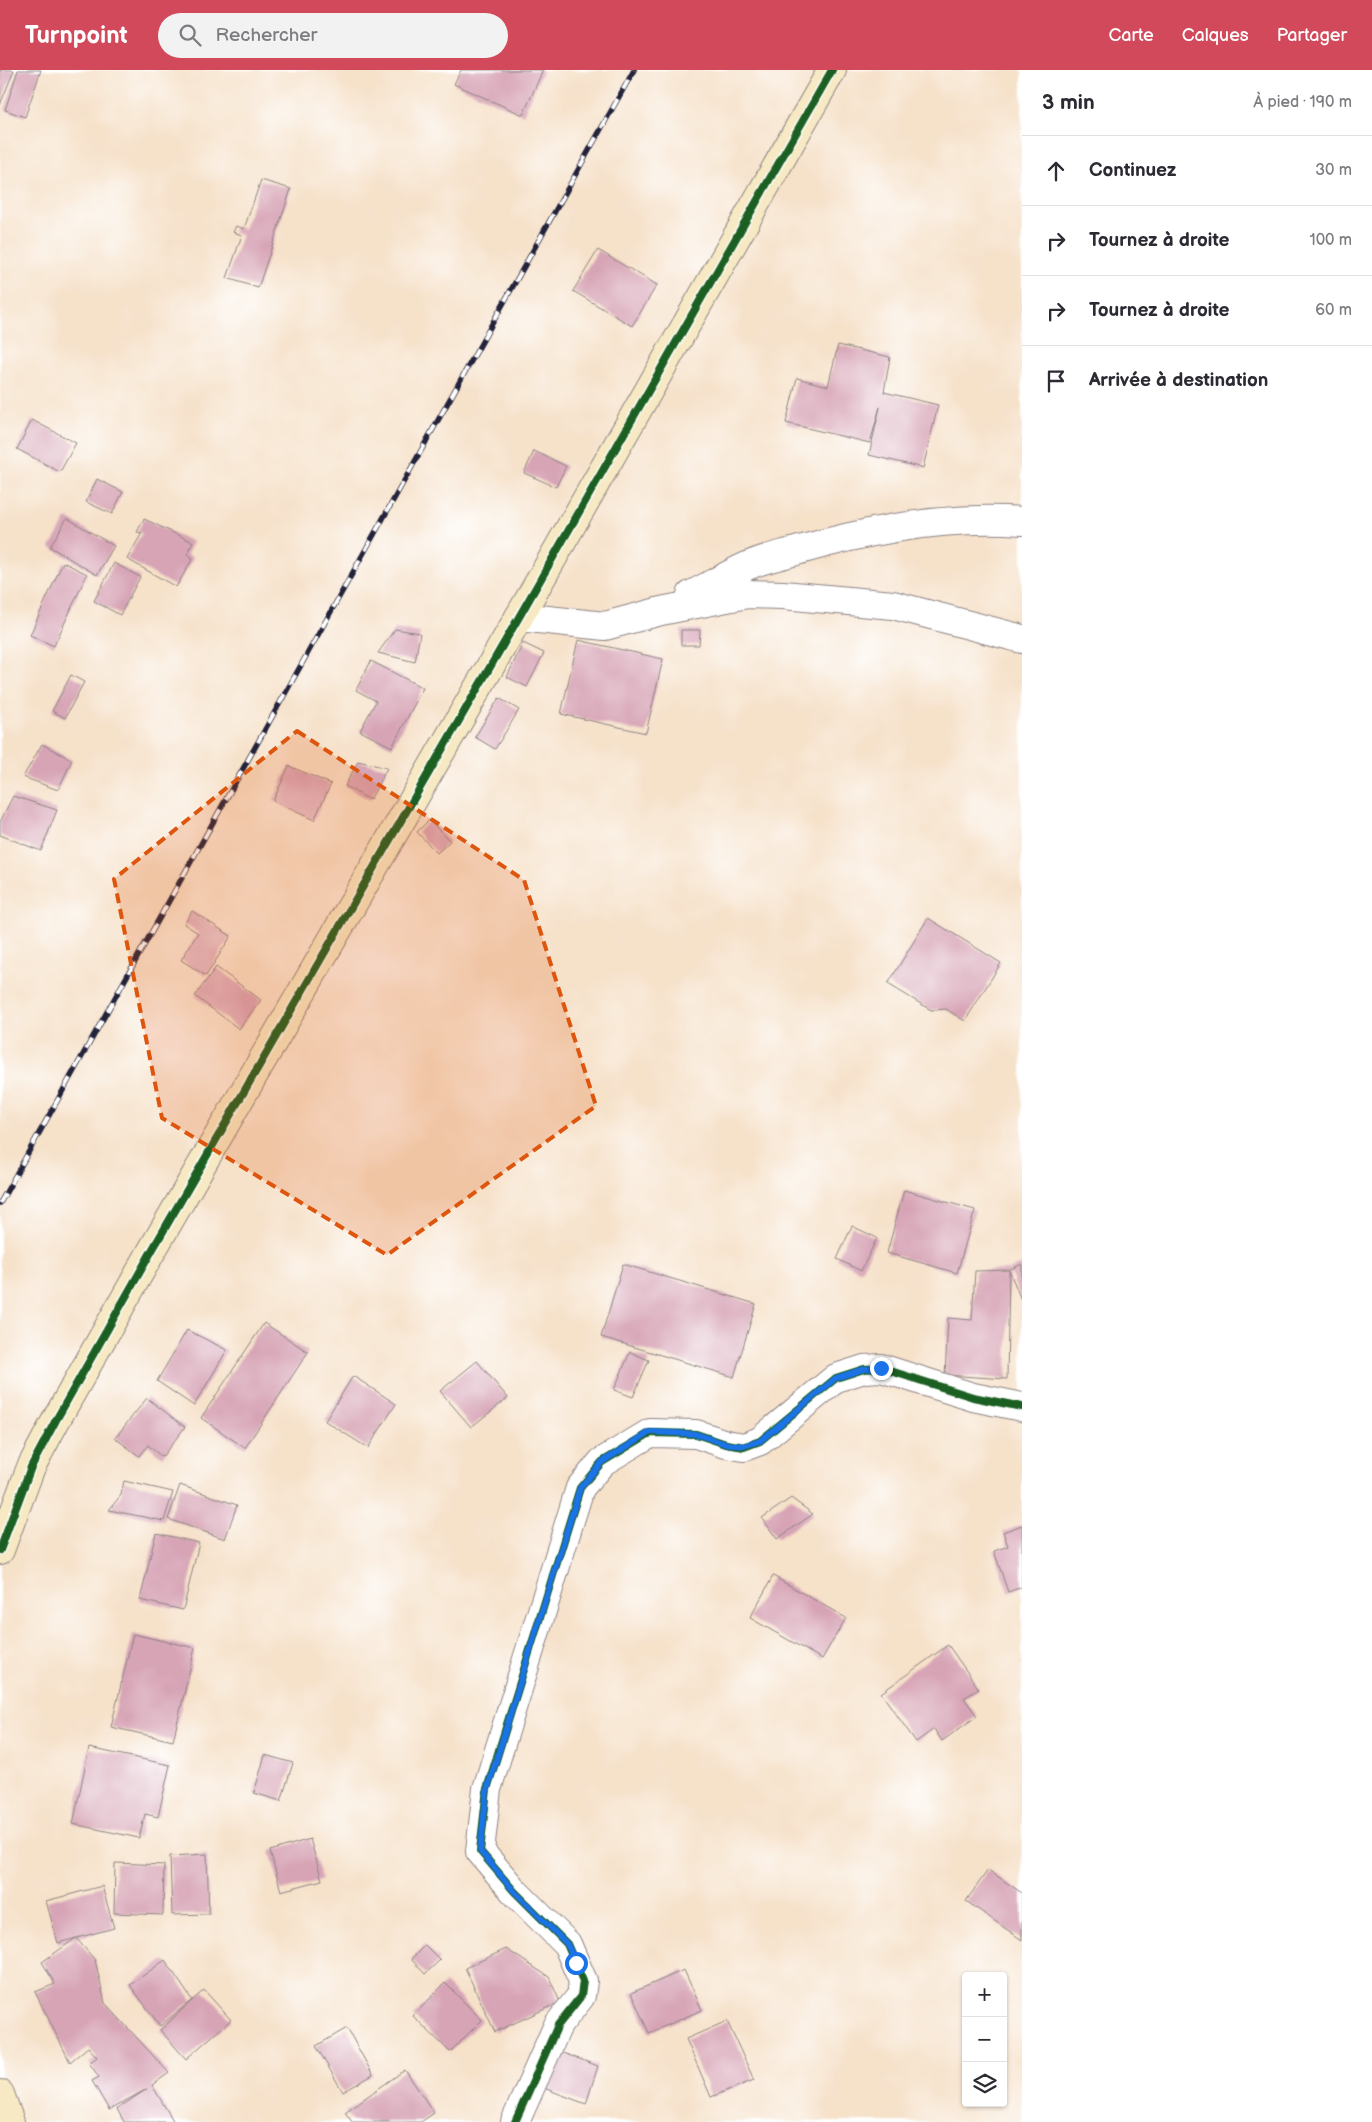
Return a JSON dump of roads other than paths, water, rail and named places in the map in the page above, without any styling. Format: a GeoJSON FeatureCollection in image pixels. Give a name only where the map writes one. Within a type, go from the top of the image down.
{"type":"FeatureCollection","features":[{"type":"Feature","properties":{"kind":"street"},"geometry":{"type":"LineString","coordinates":[[0,1550],[31,1467],[56,1420],[832,70]]}},
{"type":"Feature","properties":{"kind":"street"},"geometry":{"type":"LineString","coordinates":[[661,611],[752,564],[820,544],[894,529],[956,520],[997,519],[1022,521]]}},
{"type":"Feature","properties":{"kind":"street"},"geometry":{"type":"LineString","coordinates":[[519,617],[605,626],[661,611],[747,594],[783,594],[893,605],[1022,639]]}},
{"type":"Feature","properties":{"kind":"street"},"geometry":{"type":"LineString","coordinates":[[515,2122],[558,2025],[580,1996],[583,1981],[567,1944],[514,1891],[480,1851],[490,1781],[580,1488],[602,1462],[650,1432],[696,1434],[726,1444],[744,1446],[760,1441],[836,1378],[864,1369],[881,1368],[973,1397],[1022,1407]]}},
{"type":"Feature","properties":{"kind":"street"},"geometry":{"type":"LineString","coordinates":[[0,2094],[10,2122]]}},
{"type":"Feature","properties":{"kind":"railway"},"geometry":{"type":"LineString","coordinates":[[0,1203],[634,70]]}}]}
